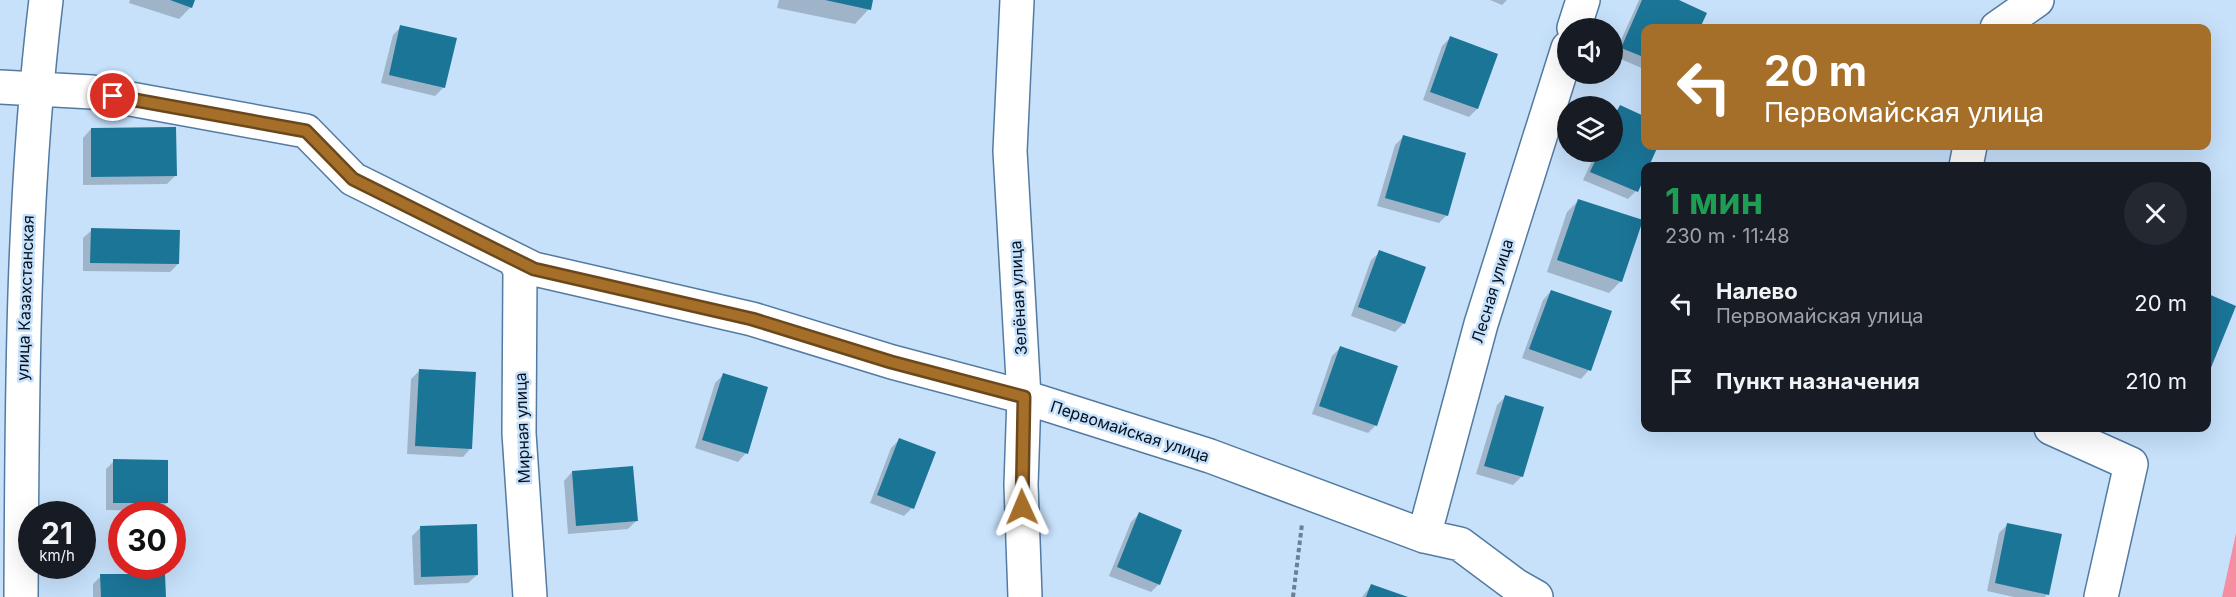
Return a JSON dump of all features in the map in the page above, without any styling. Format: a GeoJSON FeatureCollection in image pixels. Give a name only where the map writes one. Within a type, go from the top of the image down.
{"type":"FeatureCollection","features":[{"type":"Feature","properties":{"kind":"street","name":"улица Казахстанская"},"geometry":{"type":"LineString","coordinates":[[21,597],[22,362],[35,88],[45,0]]}},
{"type":"Feature","properties":{"kind":"street","name":"Зелёная улица"},"geometry":{"type":"LineString","coordinates":[[1017,0],[1010,151],[1024,397],[1021,485],[1025,597]]}},
{"type":"Feature","properties":{"kind":"street"},"geometry":{"type":"LineString","coordinates":[[1577,18],[1583,0]]}},
{"type":"Feature","properties":{"kind":"street"},"geometry":{"type":"LineString","coordinates":[[2003,17],[2037,0]]}},
{"type":"Feature","properties":{"kind":"street","name":"Лесная улица"},"geometry":{"type":"LineString","coordinates":[[1424,536],[1481,324],[1557,83]]}},
{"type":"Feature","properties":{"kind":"street","name":"Первомайская улица"},"geometry":{"type":"LineString","coordinates":[[0,87],[92,92],[306,131],[353,179],[534,269],[752,319],[891,362],[1024,397],[1210,456],[1424,536],[1460,544],[1505,587],[1536,597]]}},
{"type":"Feature","properties":{"kind":"street","name":"Мирная улица"},"geometry":{"type":"LineString","coordinates":[[515,260],[520,271],[519,433],[530,597]]}},
{"type":"Feature","properties":{"kind":"street"},"geometry":{"type":"LineString","coordinates":[[2059,432],[2131,464],[2101,597]]}},
{"type":"Feature","properties":{"kind":"path"},"geometry":{"type":"LineString","coordinates":[[1293,597],[1302,526],[1313,495]]}},
{"type":"Feature","properties":{"kind":"shaded area"},"geometry":{"type":"Polygon","coordinates":[[[2236,533],[2236,597],[2222,597],[2236,533]]]}},
{"type":"Feature","properties":{"kind":"building"},"geometry":{"type":"Polygon","coordinates":[[[170,0],[195,0],[192,8],[170,0]]]}},
{"type":"Feature","properties":{"kind":"building"},"geometry":{"type":"Polygon","coordinates":[[[825,0],[873,0],[871,10],[825,0]]]}},
{"type":"Feature","properties":{"kind":"building"},"geometry":{"type":"Polygon","coordinates":[[[1642,0],[1679,0],[1707,13],[1702,24],[1641,24],[1641,56],[1623,49],[1623,43],[1642,0]]]}},
{"type":"Feature","properties":{"kind":"building"},"geometry":{"type":"Polygon","coordinates":[[[400,25],[457,38],[445,88],[389,75],[400,25]]]}},
{"type":"Feature","properties":{"kind":"building"},"geometry":{"type":"Polygon","coordinates":[[[1450,36],[1498,54],[1478,109],[1430,92],[1450,36]]]}},
{"type":"Feature","properties":{"kind":"building"},"geometry":{"type":"Polygon","coordinates":[[[1623,106],[1641,115],[1641,150],[1656,150],[1651,162],[1641,162],[1641,185],[1638,192],[1590,172],[1594,162],[1623,162],[1623,106]]]}},
{"type":"Feature","properties":{"kind":"building"},"geometry":{"type":"Polygon","coordinates":[[[176,127],[177,176],[91,177],[91,128],[176,127]]]}},
{"type":"Feature","properties":{"kind":"building"},"geometry":{"type":"Polygon","coordinates":[[[1403,135],[1466,153],[1448,216],[1385,198],[1403,135]]]}},
{"type":"Feature","properties":{"kind":"building"},"geometry":{"type":"Polygon","coordinates":[[[1578,199],[1641,219],[1641,226],[1622,282],[1557,260],[1578,199]]]}},
{"type":"Feature","properties":{"kind":"building"},"geometry":{"type":"Polygon","coordinates":[[[91,228],[180,230],[179,264],[90,263],[91,228]]]}},
{"type":"Feature","properties":{"kind":"building"},"geometry":{"type":"Polygon","coordinates":[[[1379,250],[1426,267],[1405,324],[1358,307],[1379,250]]]}},
{"type":"Feature","properties":{"kind":"building"},"geometry":{"type":"Polygon","coordinates":[[[1551,290],[1612,311],[1591,371],[1529,349],[1551,290]]]}},
{"type":"Feature","properties":{"kind":"building"},"geometry":{"type":"Polygon","coordinates":[[[2211,295],[2236,306],[2211,368],[2211,295]]]}},
{"type":"Feature","properties":{"kind":"building"},"geometry":{"type":"Polygon","coordinates":[[[1340,346],[1398,366],[1377,426],[1319,406],[1340,346]]]}},
{"type":"Feature","properties":{"kind":"building"},"geometry":{"type":"Polygon","coordinates":[[[419,369],[476,372],[472,449],[415,446],[419,369]]]}},
{"type":"Feature","properties":{"kind":"building"},"geometry":{"type":"Polygon","coordinates":[[[723,373],[768,387],[748,454],[702,440],[723,373]]]}},
{"type":"Feature","properties":{"kind":"building"},"geometry":{"type":"Polygon","coordinates":[[[1505,395],[1544,407],[1523,477],[1484,466],[1505,395]]]}},
{"type":"Feature","properties":{"kind":"building"},"geometry":{"type":"Polygon","coordinates":[[[899,438],[936,452],[914,509],[877,495],[899,438]]]}},
{"type":"Feature","properties":{"kind":"building"},"geometry":{"type":"Polygon","coordinates":[[[113,459],[168,460],[168,501],[113,501],[113,459]]]}},
{"type":"Feature","properties":{"kind":"building"},"geometry":{"type":"Polygon","coordinates":[[[633,466],[638,521],[576,526],[572,471],[633,466]]]}},
{"type":"Feature","properties":{"kind":"building"},"geometry":{"type":"Polygon","coordinates":[[[1139,512],[1182,530],[1160,585],[1117,567],[1139,512]]]}},
{"type":"Feature","properties":{"kind":"building"},"geometry":{"type":"Polygon","coordinates":[[[2007,523],[2062,534],[2049,595],[1995,583],[2007,523]]]}},
{"type":"Feature","properties":{"kind":"building"},"geometry":{"type":"Polygon","coordinates":[[[477,524],[478,575],[421,577],[420,526],[477,524]]]}},
{"type":"Feature","properties":{"kind":"building"},"geometry":{"type":"Polygon","coordinates":[[[100,574],[108,574],[108,579],[165,579],[166,597],[101,597],[100,574]]]}},
{"type":"Feature","properties":{"kind":"building"},"geometry":{"type":"Polygon","coordinates":[[[1371,584],[1408,597],[1366,597],[1371,584]]]}},
{"type":"Feature","properties":{"kind":"route"},"geometry":{"type":"LineString","coordinates":[[113,96],[306,131],[353,179],[534,269],[752,319],[891,362],[1024,397],[1022,507]]}}]}
